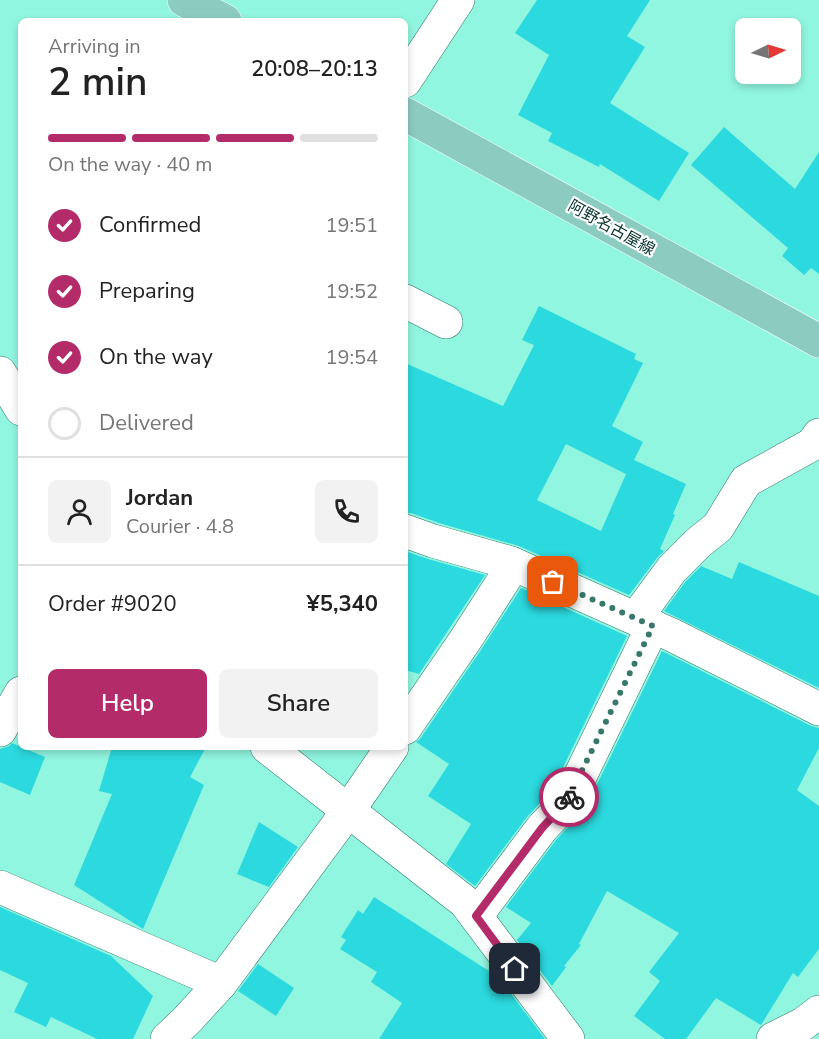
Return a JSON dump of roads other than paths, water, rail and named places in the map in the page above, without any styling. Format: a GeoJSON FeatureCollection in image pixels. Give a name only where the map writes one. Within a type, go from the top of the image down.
{"type":"FeatureCollection","features":[{"type":"Feature","properties":{"kind":"main road"},"geometry":{"type":"LineString","coordinates":[[184,0],[219,18]]}},
{"type":"Feature","properties":{"kind":"main road","name":"阿野名古屋線"},"geometry":{"type":"LineString","coordinates":[[408,116],[819,341]]}},
{"type":"Feature","properties":{"kind":"street"},"geometry":{"type":"LineString","coordinates":[[408,76],[458,0]]}},
{"type":"Feature","properties":{"kind":"street"},"geometry":{"type":"LineString","coordinates":[[408,303],[446,322]]}},
{"type":"Feature","properties":{"kind":"street"},"geometry":{"type":"LineString","coordinates":[[1,376],[18,404]]}},
{"type":"Feature","properties":{"kind":"street"},"geometry":{"type":"LineString","coordinates":[[476,916],[542,828],[567,801],[645,622],[672,569],[718,527],[746,481],[813,444],[819,435]]}},
{"type":"Feature","properties":{"kind":"street"},"geometry":{"type":"LineString","coordinates":[[408,532],[511,563],[645,622],[819,709]]}},
{"type":"Feature","properties":{"kind":"street"},"geometry":{"type":"LineString","coordinates":[[408,724],[509,572],[511,563]]}},
{"type":"Feature","properties":{"kind":"street"},"geometry":{"type":"LineString","coordinates":[[0,730],[18,698]]}},
{"type":"Feature","properties":{"kind":"street"},"geometry":{"type":"LineString","coordinates":[[271,750],[465,902],[568,1039]]}},
{"type":"Feature","properties":{"kind":"street"},"geometry":{"type":"LineString","coordinates":[[167,1039],[221,983],[390,750]]}},
{"type":"Feature","properties":{"kind":"street"},"geometry":{"type":"LineString","coordinates":[[0,887],[221,983]]}},
{"type":"Feature","properties":{"kind":"street"},"geometry":{"type":"LineString","coordinates":[[773,1039],[819,1012]]}}]}
